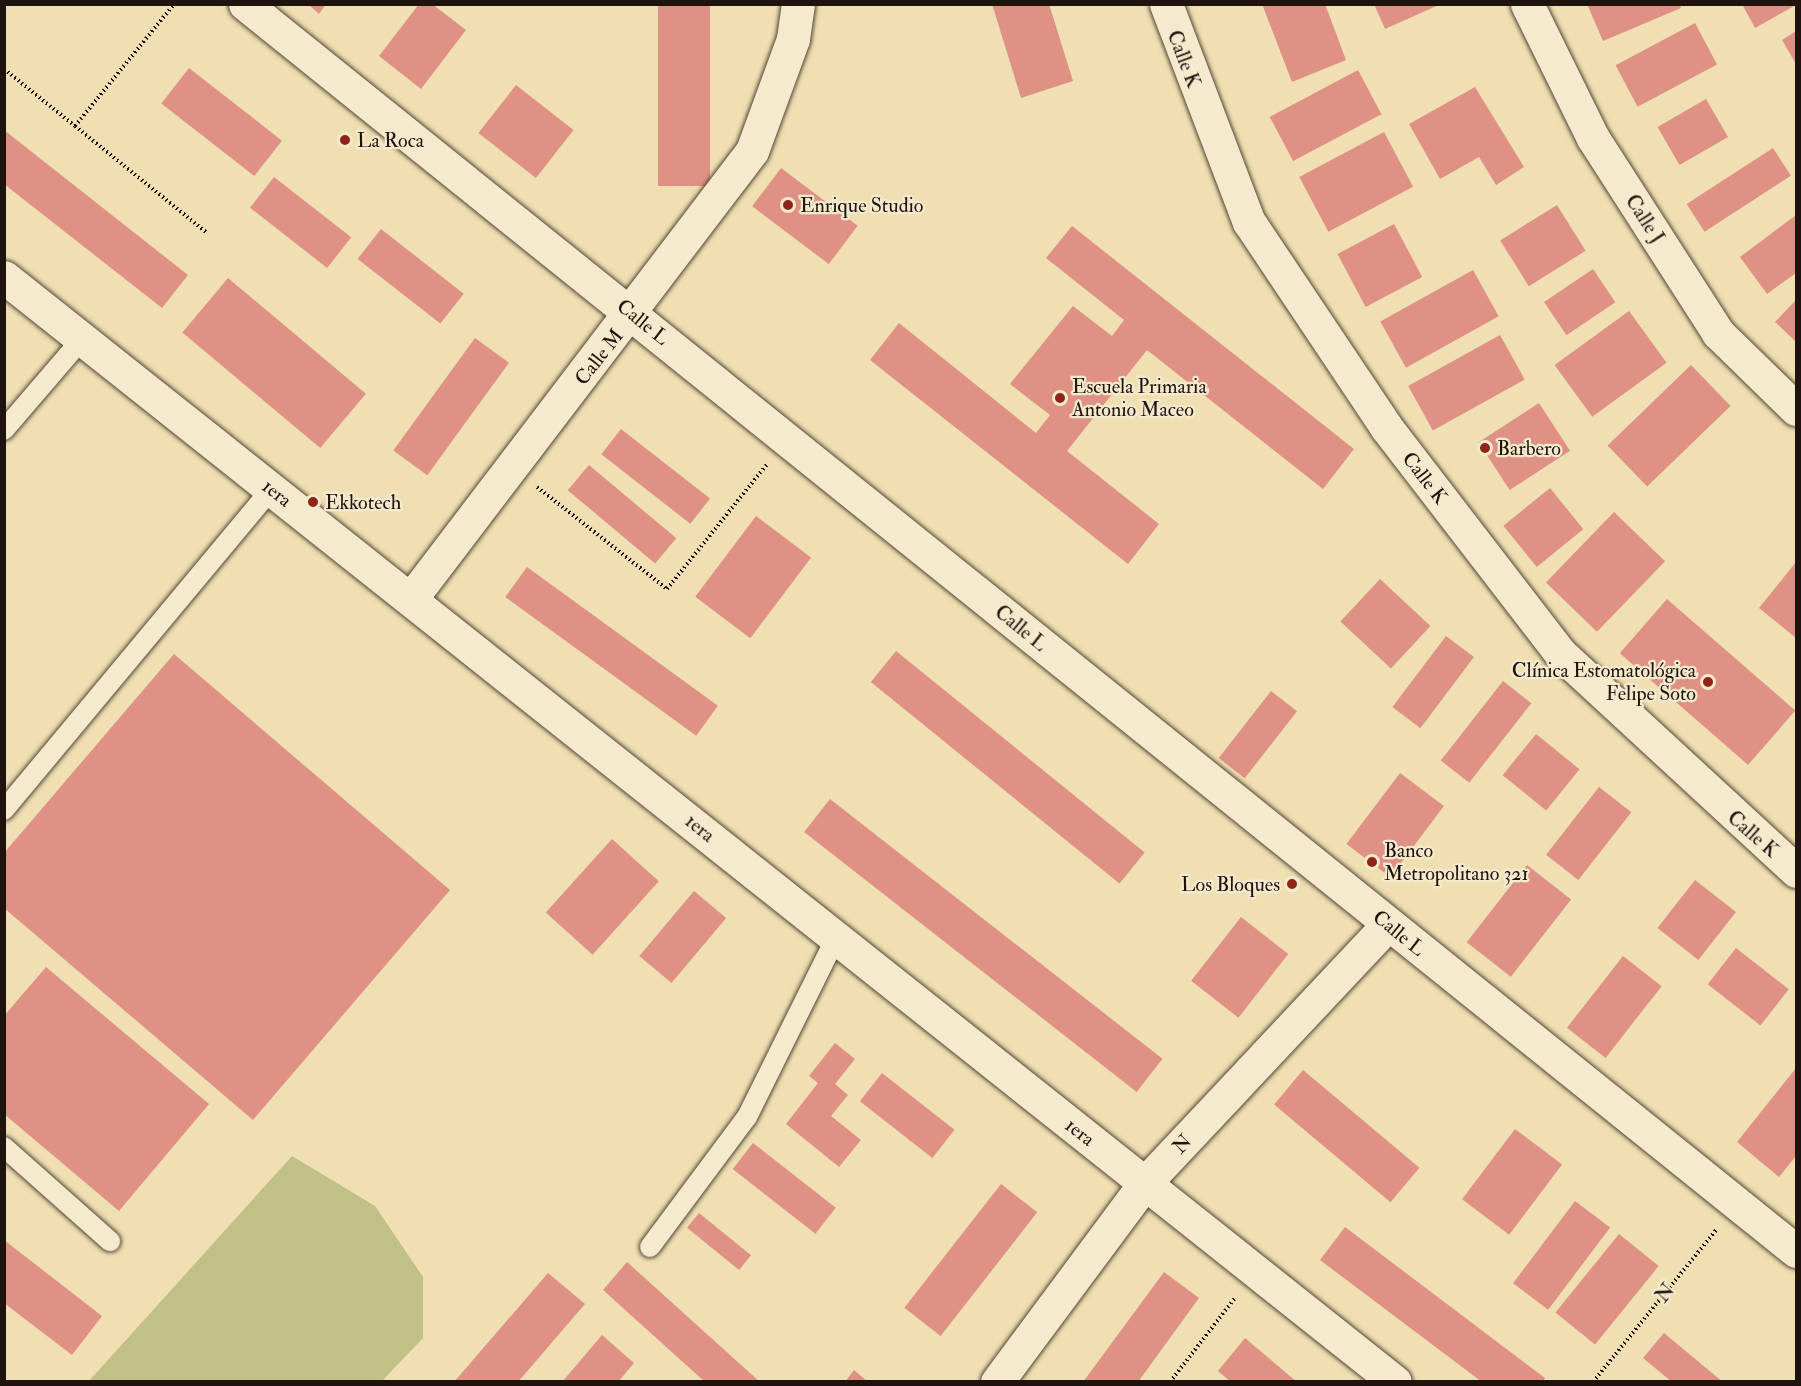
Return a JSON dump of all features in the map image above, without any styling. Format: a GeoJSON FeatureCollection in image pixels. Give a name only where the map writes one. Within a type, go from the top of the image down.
{"type":"FeatureCollection","features":[{"type":"Feature","properties":{"kind":"street","name":"Calle L"},"geometry":{"type":"LineString","coordinates":[[245,4],[633,313],[786,440],[1736,1205],[1797,1251]]}},
{"type":"Feature","properties":{"kind":"street","name":"Calle M"},"geometry":{"type":"LineString","coordinates":[[413,596],[633,313],[752,151],[793,39],[798,4]]}},
{"type":"Feature","properties":{"kind":"street","name":"Calle K"},"geometry":{"type":"LineString","coordinates":[[1166,4],[1250,222],[1386,427],[1561,654],[1797,871]]}},
{"type":"Feature","properties":{"kind":"street","name":"Calle J"},"geometry":{"type":"LineString","coordinates":[[1527,4],[1593,138],[1718,333],[1797,409]]}},
{"type":"Feature","properties":{"kind":"street","name":"1era"},"geometry":{"type":"LineString","coordinates":[[4,277],[271,489],[413,596],[836,938],[1395,1382]]}},
{"type":"Feature","properties":{"kind":"street","name":"N"},"geometry":{"type":"LineString","coordinates":[[997,1382],[1145,1184],[1388,924]]}},
{"type":"Feature","properties":{"kind":"lane"},"geometry":{"type":"LineString","coordinates":[[4,430],[82,339]]}},
{"type":"Feature","properties":{"kind":"lane"},"geometry":{"type":"LineString","coordinates":[[4,810],[271,489]]}},
{"type":"Feature","properties":{"kind":"lane"},"geometry":{"type":"LineString","coordinates":[[650,1246],[747,1117],[836,938]]}},
{"type":"Feature","properties":{"kind":"lane"},"geometry":{"type":"LineString","coordinates":[[4,1147],[110,1240]]}},
{"type":"Feature","properties":{"kind":"path"},"geometry":{"type":"LineString","coordinates":[[75,126],[174,4]]}},
{"type":"Feature","properties":{"kind":"path"},"geometry":{"type":"LineString","coordinates":[[4,69],[207,233]]}},
{"type":"Feature","properties":{"kind":"path"},"geometry":{"type":"LineString","coordinates":[[512,469],[667,589],[786,440]]}},
{"type":"Feature","properties":{"kind":"path","name":"N"},"geometry":{"type":"LineString","coordinates":[[1593,1382],[1736,1205]]}},
{"type":"Feature","properties":{"kind":"path"},"geometry":{"type":"LineString","coordinates":[[1170,1382],[1256,1271]]}},
{"type":"Feature","properties":{"kind":"shaded area"},"geometry":{"type":"Polygon","coordinates":[[[292,1156],[375,1206],[423,1277],[423,1338],[382,1381],[89,1381],[292,1156]]]}},
{"type":"Feature","properties":{"kind":"building"},"geometry":{"type":"Polygon","coordinates":[[[308,4],[326,4],[319,14],[308,4]]]}},
{"type":"Feature","properties":{"kind":"building"},"geometry":{"type":"Polygon","coordinates":[[[419,4],[432,4],[466,30],[421,89],[379,56],[419,4]]]}},
{"type":"Feature","properties":{"kind":"building"},"geometry":{"type":"Polygon","coordinates":[[[658,4],[710,4],[710,186],[658,186],[658,4]]]}},
{"type":"Feature","properties":{"kind":"building"},"geometry":{"type":"Polygon","coordinates":[[[992,4],[1049,4],[1073,81],[1021,98],[992,4]]]}},
{"type":"Feature","properties":{"kind":"building"},"geometry":{"type":"Polygon","coordinates":[[[1262,4],[1325,4],[1346,60],[1292,82],[1262,4]]]}},
{"type":"Feature","properties":{"kind":"building"},"geometry":{"type":"Polygon","coordinates":[[[1374,4],[1441,4],[1385,29],[1374,4]]]}},
{"type":"Feature","properties":{"kind":"building"},"geometry":{"type":"Polygon","coordinates":[[[1587,4],[1680,4],[1681,8],[1603,41],[1587,4]]]}},
{"type":"Feature","properties":{"kind":"building"},"geometry":{"type":"Polygon","coordinates":[[[1742,4],[1796,4],[1796,5],[1755,28],[1742,4]]]}},
{"type":"Feature","properties":{"kind":"building"},"geometry":{"type":"Polygon","coordinates":[[[1695,23],[1717,64],[1638,107],[1616,65],[1695,23]]]}},
{"type":"Feature","properties":{"kind":"building"},"geometry":{"type":"Polygon","coordinates":[[[1796,31],[1796,64],[1782,40],[1796,31]]]}},
{"type":"Feature","properties":{"kind":"building"},"geometry":{"type":"Polygon","coordinates":[[[189,68],[282,141],[254,176],[161,103],[189,68]]]}},
{"type":"Feature","properties":{"kind":"building"},"geometry":{"type":"Polygon","coordinates":[[[1358,70],[1381,114],[1293,161],[1270,117],[1358,70]]]}},
{"type":"Feature","properties":{"kind":"building"},"geometry":{"type":"Polygon","coordinates":[[[516,85],[574,130],[536,178],[478,133],[516,85]]]}},
{"type":"Feature","properties":{"kind":"building"},"geometry":{"type":"Polygon","coordinates":[[[1475,87],[1524,167],[1496,185],[1479,157],[1440,179],[1409,124],[1475,87]]]}},
{"type":"Feature","properties":{"kind":"building"},"geometry":{"type":"Polygon","coordinates":[[[1706,99],[1728,137],[1680,165],[1658,127],[1706,99]]]}},
{"type":"Feature","properties":{"kind":"building"},"geometry":{"type":"Polygon","coordinates":[[[4,130],[188,275],[162,308],[4,184],[4,130]]]}},
{"type":"Feature","properties":{"kind":"building"},"geometry":{"type":"Polygon","coordinates":[[[1384,132],[1413,187],[1328,232],[1299,177],[1384,132]]]}},
{"type":"Feature","properties":{"kind":"building"},"geometry":{"type":"Polygon","coordinates":[[[1773,148],[1791,176],[1705,232],[1687,204],[1773,148]]]}},
{"type":"Feature","properties":{"kind":"building"},"geometry":{"type":"Polygon","coordinates":[[[781,168],[858,226],[829,264],[752,206],[781,168]]]}},
{"type":"Feature","properties":{"kind":"building"},"geometry":{"type":"Polygon","coordinates":[[[274,177],[351,237],[327,268],[250,208],[274,177]]]}},
{"type":"Feature","properties":{"kind":"building"},"geometry":{"type":"Polygon","coordinates":[[[1557,205],[1586,251],[1529,286],[1500,241],[1557,205]]]}},
{"type":"Feature","properties":{"kind":"building"},"geometry":{"type":"Polygon","coordinates":[[[1796,215],[1796,273],[1767,294],[1740,257],[1796,215]]]}},
{"type":"Feature","properties":{"kind":"building"},"geometry":{"type":"Polygon","coordinates":[[[1394,224],[1422,277],[1366,307],[1337,254],[1394,224]]]}},
{"type":"Feature","properties":{"kind":"building"},"geometry":{"type":"Polygon","coordinates":[[[1072,226],[1354,449],[1323,489],[1147,350],[1067,451],[1159,524],[1128,564],[870,360],[899,323],[1036,433],[1050,415],[1010,384],[1073,306],[1112,336],[1124,320],[1046,258],[1072,226]]]}},
{"type":"Feature","properties":{"kind":"building"},"geometry":{"type":"Polygon","coordinates":[[[381,229],[464,294],[440,324],[358,259],[381,229]]]}},
{"type":"Feature","properties":{"kind":"building"},"geometry":{"type":"Polygon","coordinates":[[[1593,269],[1615,302],[1566,335],[1544,302],[1593,269]]]}},
{"type":"Feature","properties":{"kind":"building"},"geometry":{"type":"Polygon","coordinates":[[[1473,270],[1499,316],[1406,368],[1380,321],[1473,270]]]}},
{"type":"Feature","properties":{"kind":"building"},"geometry":{"type":"Polygon","coordinates":[[[228,278],[366,394],[320,448],[182,332],[228,278]]]}},
{"type":"Feature","properties":{"kind":"building"},"geometry":{"type":"Polygon","coordinates":[[[1796,300],[1796,342],[1775,322],[1796,300]]]}},
{"type":"Feature","properties":{"kind":"building"},"geometry":{"type":"Polygon","coordinates":[[[1629,311],[1667,363],[1592,417],[1555,365],[1629,311]]]}},
{"type":"Feature","properties":{"kind":"building"},"geometry":{"type":"Polygon","coordinates":[[[1500,335],[1525,380],[1433,431],[1408,386],[1500,335]]]}},
{"type":"Feature","properties":{"kind":"building"},"geometry":{"type":"Polygon","coordinates":[[[475,338],[509,363],[427,475],[393,450],[475,338]]]}},
{"type":"Feature","properties":{"kind":"building"},"geometry":{"type":"Polygon","coordinates":[[[1691,365],[1731,406],[1647,487],[1608,446],[1691,365]]]}},
{"type":"Feature","properties":{"kind":"building"},"geometry":{"type":"Polygon","coordinates":[[[1539,403],[1570,451],[1510,490],[1479,442],[1539,403]]]}},
{"type":"Feature","properties":{"kind":"building"},"geometry":{"type":"Polygon","coordinates":[[[621,429],[710,499],[690,524],[601,454],[621,429]]]}},
{"type":"Feature","properties":{"kind":"building"},"geometry":{"type":"Polygon","coordinates":[[[589,465],[676,538],[655,564],[568,490],[589,465]]]}},
{"type":"Feature","properties":{"kind":"building"},"geometry":{"type":"Polygon","coordinates":[[[1550,488],[1583,529],[1537,567],[1503,526],[1550,488]]]}},
{"type":"Feature","properties":{"kind":"building"},"geometry":{"type":"Polygon","coordinates":[[[1614,512],[1665,561],[1597,632],[1546,582],[1614,512]]]}},
{"type":"Feature","properties":{"kind":"building"},"geometry":{"type":"Polygon","coordinates":[[[756,516],[811,558],[750,638],[695,597],[756,516]]]}},
{"type":"Feature","properties":{"kind":"building"},"geometry":{"type":"Polygon","coordinates":[[[1796,562],[1796,638],[1759,608],[1796,562]]]}},
{"type":"Feature","properties":{"kind":"building"},"geometry":{"type":"Polygon","coordinates":[[[527,567],[718,706],[696,736],[505,597],[527,567]]]}},
{"type":"Feature","properties":{"kind":"building"},"geometry":{"type":"Polygon","coordinates":[[[1380,579],[1430,626],[1391,668],[1340,621],[1380,579]]]}},
{"type":"Feature","properties":{"kind":"building","name":"Clínica Estomatológica Felipe Soto"},"geometry":{"type":"Polygon","coordinates":[[[1667,599],[1795,711],[1748,765],[1620,653],[1667,599]]]}},
{"type":"Feature","properties":{"kind":"building"},"geometry":{"type":"Polygon","coordinates":[[[1446,636],[1474,657],[1420,728],[1392,707],[1446,636]]]}},
{"type":"Feature","properties":{"kind":"building"},"geometry":{"type":"Polygon","coordinates":[[[896,651],[1145,852],[1120,883],[871,682],[896,651]]]}},
{"type":"Feature","properties":{"kind":"building"},"geometry":{"type":"Polygon","coordinates":[[[174,654],[450,890],[253,1120],[4,908],[4,853],[174,654]]]}},
{"type":"Feature","properties":{"kind":"building"},"geometry":{"type":"Polygon","coordinates":[[[1503,681],[1531,703],[1469,783],[1441,761],[1503,681]]]}},
{"type":"Feature","properties":{"kind":"building"},"geometry":{"type":"Polygon","coordinates":[[[1271,691],[1297,711],[1245,778],[1219,758],[1271,691]]]}},
{"type":"Feature","properties":{"kind":"building"},"geometry":{"type":"Polygon","coordinates":[[[1536,734],[1580,769],[1546,810],[1503,775],[1536,734]]]}},
{"type":"Feature","properties":{"kind":"building"},"geometry":{"type":"Polygon","coordinates":[[[1400,773],[1444,806],[1390,877],[1346,844],[1400,773]]]}},
{"type":"Feature","properties":{"kind":"building"},"geometry":{"type":"Polygon","coordinates":[[[1599,787],[1631,812],[1578,880],[1546,855],[1599,787]]]}},
{"type":"Feature","properties":{"kind":"building"},"geometry":{"type":"Polygon","coordinates":[[[830,799],[1163,1059],[1137,1092],[804,832],[830,799]]]}},
{"type":"Feature","properties":{"kind":"building"},"geometry":{"type":"Polygon","coordinates":[[[612,839],[659,881],[593,955],[546,913],[612,839]]]}},
{"type":"Feature","properties":{"kind":"building"},"geometry":{"type":"Polygon","coordinates":[[[1527,865],[1571,899],[1511,977],[1467,942],[1527,865]]]}},
{"type":"Feature","properties":{"kind":"building"},"geometry":{"type":"Polygon","coordinates":[[[1695,880],[1736,912],[1698,960],[1657,928],[1695,880]]]}},
{"type":"Feature","properties":{"kind":"building"},"geometry":{"type":"Polygon","coordinates":[[[694,891],[726,918],[672,983],[639,956],[694,891]]]}},
{"type":"Feature","properties":{"kind":"building"},"geometry":{"type":"Polygon","coordinates":[[[1241,917],[1288,954],[1238,1018],[1191,981],[1241,917]]]}},
{"type":"Feature","properties":{"kind":"building"},"geometry":{"type":"Polygon","coordinates":[[[1736,948],[1789,989],[1760,1025],[1708,984],[1736,948]]]}},
{"type":"Feature","properties":{"kind":"building"},"geometry":{"type":"Polygon","coordinates":[[[1623,956],[1662,986],[1606,1058],[1567,1028],[1623,956]]]}},
{"type":"Feature","properties":{"kind":"building"},"geometry":{"type":"Polygon","coordinates":[[[46,967],[209,1104],[119,1211],[4,1114],[4,1016],[46,967]]]}},
{"type":"Feature","properties":{"kind":"building"},"geometry":{"type":"Polygon","coordinates":[[[835,1043],[855,1059],[835,1084],[848,1095],[831,1116],[861,1140],[839,1167],[786,1124],[818,1083],[809,1076],[835,1043]]]}},
{"type":"Feature","properties":{"kind":"building"},"geometry":{"type":"Polygon","coordinates":[[[1796,1068],[1796,1156],[1779,1177],[1737,1142],[1796,1068]]]}},
{"type":"Feature","properties":{"kind":"building"},"geometry":{"type":"Polygon","coordinates":[[[1303,1070],[1419,1168],[1391,1202],[1274,1104],[1303,1070]]]}},
{"type":"Feature","properties":{"kind":"building"},"geometry":{"type":"Polygon","coordinates":[[[882,1073],[954,1130],[932,1158],[860,1101],[882,1073]]]}},
{"type":"Feature","properties":{"kind":"building"},"geometry":{"type":"Polygon","coordinates":[[[1515,1129],[1562,1165],[1509,1235],[1462,1199],[1515,1129]]]}},
{"type":"Feature","properties":{"kind":"building"},"geometry":{"type":"Polygon","coordinates":[[[753,1143],[836,1208],[815,1234],[733,1169],[753,1143]]]}},
{"type":"Feature","properties":{"kind":"building"},"geometry":{"type":"Polygon","coordinates":[[[1001,1184],[1037,1212],[941,1336],[904,1308],[1001,1184]]]}},
{"type":"Feature","properties":{"kind":"building"},"geometry":{"type":"Polygon","coordinates":[[[1575,1201],[1610,1227],[1548,1310],[1513,1283],[1575,1201]]]}},
{"type":"Feature","properties":{"kind":"building"},"geometry":{"type":"Polygon","coordinates":[[[699,1213],[751,1255],[739,1270],[687,1228],[699,1213]]]}},
{"type":"Feature","properties":{"kind":"building"},"geometry":{"type":"Polygon","coordinates":[[[1345,1227],[1545,1378],[1543,1382],[1482,1382],[1320,1260],[1345,1227]]]}},
{"type":"Feature","properties":{"kind":"building"},"geometry":{"type":"Polygon","coordinates":[[[1619,1234],[1659,1266],[1595,1345],[1555,1312],[1619,1234]]]}},
{"type":"Feature","properties":{"kind":"building"},"geometry":{"type":"Polygon","coordinates":[[[4,1240],[102,1316],[72,1355],[4,1303],[4,1240]]]}},
{"type":"Feature","properties":{"kind":"building"},"geometry":{"type":"Polygon","coordinates":[[[627,1262],[760,1382],[705,1382],[603,1290],[627,1262]]]}},
{"type":"Feature","properties":{"kind":"building"},"geometry":{"type":"Polygon","coordinates":[[[1164,1272],[1199,1298],[1138,1382],[1083,1382],[1164,1272]]]}},
{"type":"Feature","properties":{"kind":"building"},"geometry":{"type":"Polygon","coordinates":[[[548,1273],[585,1304],[518,1382],[454,1382],[548,1273]]]}},
{"type":"Feature","properties":{"kind":"building"},"geometry":{"type":"Polygon","coordinates":[[[1664,1333],[1723,1382],[1672,1382],[1643,1358],[1664,1333]]]}},
{"type":"Feature","properties":{"kind":"building"},"geometry":{"type":"Polygon","coordinates":[[[602,1335],[634,1363],[618,1382],[562,1382],[602,1335]]]}},
{"type":"Feature","properties":{"kind":"building"},"geometry":{"type":"Polygon","coordinates":[[[1245,1338],[1297,1382],[1231,1382],[1218,1371],[1245,1338]]]}},
{"type":"Feature","properties":{"kind":"building"},"geometry":{"type":"Polygon","coordinates":[[[854,1370],[868,1382],[845,1382],[854,1370]]]}},
{"type":"Feature","properties":{"kind":"place","name":"La Roca"},"geometry":{"type":"Point","coordinates":[345,140]}},
{"type":"Feature","properties":{"kind":"place","name":"Enrique Studio"},"geometry":{"type":"Point","coordinates":[788,205]}},
{"type":"Feature","properties":{"kind":"place","name":"Escuela Primaria Antonio Maceo"},"geometry":{"type":"Point","coordinates":[1060,398]}},
{"type":"Feature","properties":{"kind":"place","name":"Barbero"},"geometry":{"type":"Point","coordinates":[1485,448]}},
{"type":"Feature","properties":{"kind":"place","name":"Ekkotech"},"geometry":{"type":"Point","coordinates":[313,502]}},
{"type":"Feature","properties":{"kind":"place","name":"Clínica Estomatológica Felipe Soto"},"geometry":{"type":"Point","coordinates":[1708,682]}},
{"type":"Feature","properties":{"kind":"place","name":"Banco Metropolitano 321"},"geometry":{"type":"Point","coordinates":[1372,862]}},
{"type":"Feature","properties":{"kind":"place","name":"Los Bloques"},"geometry":{"type":"Point","coordinates":[1292,884]}}]}
